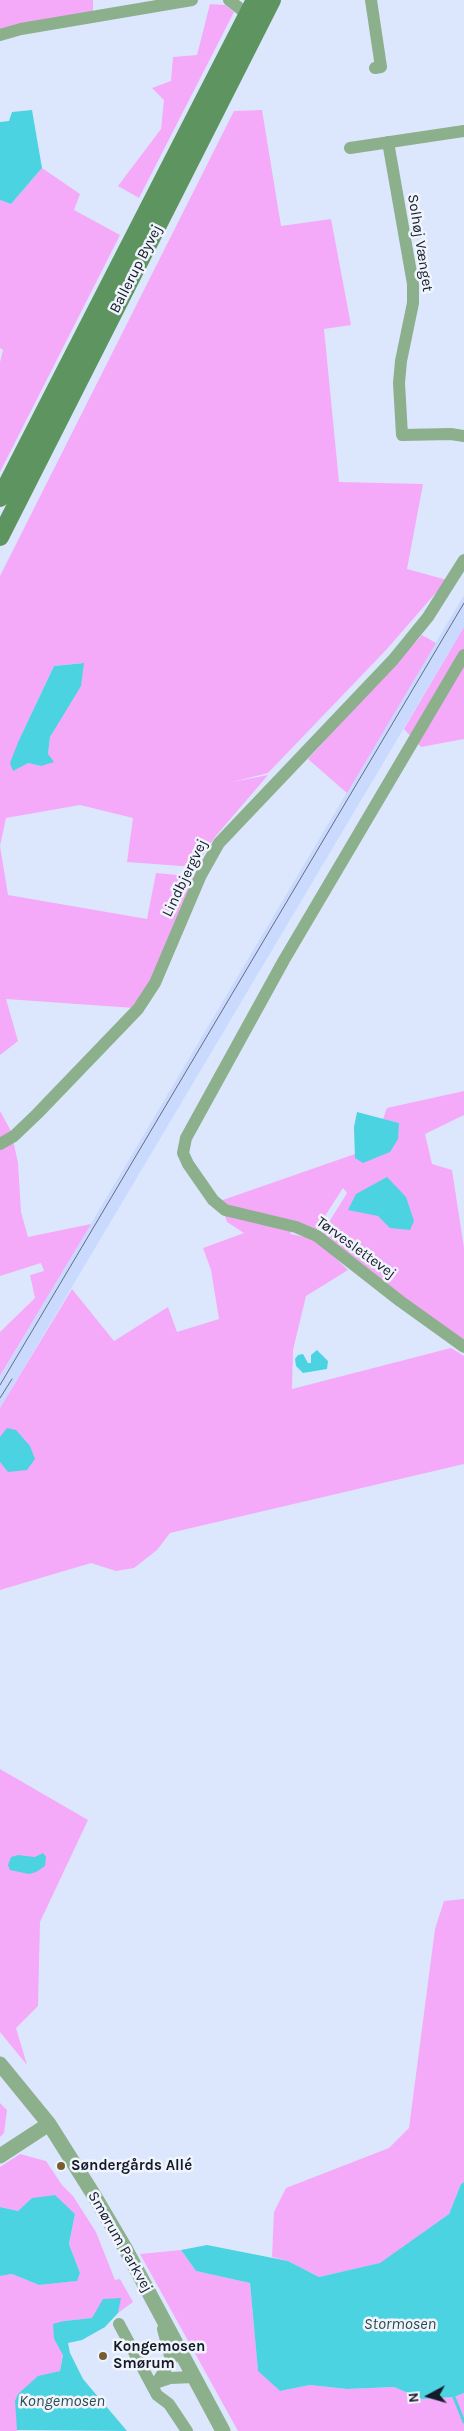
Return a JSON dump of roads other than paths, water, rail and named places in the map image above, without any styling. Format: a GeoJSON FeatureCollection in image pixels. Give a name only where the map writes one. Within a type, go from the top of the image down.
{"type":"FeatureCollection","features":[{"type":"Feature","properties":{"kind":"main road","name":"Ballerup Byvej"},"geometry":{"type":"LineString","coordinates":[[0,537],[272,0]]}},
{"type":"Feature","properties":{"kind":"main road","name":"Ballerup Byvej"},"geometry":{"type":"LineString","coordinates":[[0,498],[251,7]]}},
{"type":"Feature","properties":{"kind":"street"},"geometry":{"type":"LineString","coordinates":[[0,35],[21,29],[192,0]]}},
{"type":"Feature","properties":{"kind":"street"},"geometry":{"type":"LineString","coordinates":[[229,0],[251,7]]}},
{"type":"Feature","properties":{"kind":"street"},"geometry":{"type":"LineString","coordinates":[[371,0],[381,67],[374,68]]}},
{"type":"Feature","properties":{"kind":"street"},"geometry":{"type":"LineString","coordinates":[[350,148],[464,131]]}},
{"type":"Feature","properties":{"kind":"street","name":"Solhøj Vænget"},"geometry":{"type":"LineString","coordinates":[[388,142],[413,284],[413,303],[401,360],[399,383],[402,435],[451,434],[464,436]]}},
{"type":"Feature","properties":{"kind":"street","name":"Lindbjergvej"},"geometry":{"type":"LineString","coordinates":[[0,1144],[14,1136],[37,1114],[138,1009],[155,983],[201,875],[219,843],[393,660],[428,617],[464,560]]}},
{"type":"Feature","properties":{"kind":"street","name":"Tørveslettevej"},"geometry":{"type":"LineString","coordinates":[[464,655],[284,960],[186,1138],[183,1153],[188,1164],[208,1192],[225,1210],[296,1227],[317,1236],[400,1301],[464,1346]]}},
{"type":"Feature","properties":{"kind":"street","name":"Smørum Parkvej"},"geometry":{"type":"LineString","coordinates":[[0,2064],[49,2124],[95,2196],[223,2431]]}},
{"type":"Feature","properties":{"kind":"street"},"geometry":{"type":"LineString","coordinates":[[0,2156],[49,2124]]}},
{"type":"Feature","properties":{"kind":"street"},"geometry":{"type":"LineString","coordinates":[[153,2300],[171,2353],[171,2360],[167,2370],[154,2383]]}},
{"type":"Feature","properties":{"kind":"street"},"geometry":{"type":"LineString","coordinates":[[119,2324],[154,2383],[157,2395],[169,2404],[186,2431]]}},
{"type":"Feature","properties":{"kind":"street"},"geometry":{"type":"LineString","coordinates":[[154,2383],[194,2377]]}},
{"type":"Feature","properties":{"kind":"water"},"geometry":{"type":"Polygon","coordinates":[[[32,110],[42,168],[11,204],[0,200],[0,122],[9,121],[12,112],[32,110]]]}},
{"type":"Feature","properties":{"kind":"water"},"geometry":{"type":"Polygon","coordinates":[[[84,663],[81,686],[50,737],[48,754],[54,762],[41,766],[28,763],[13,771],[10,763],[54,666],[84,663]]]}},
{"type":"Feature","properties":{"kind":"water"},"geometry":{"type":"Polygon","coordinates":[[[357,1112],[399,1123],[398,1139],[390,1152],[363,1163],[355,1158],[354,1127],[357,1112]]]}},
{"type":"Feature","properties":{"kind":"water"},"geometry":{"type":"Polygon","coordinates":[[[387,1177],[406,1197],[414,1221],[410,1230],[390,1228],[378,1216],[348,1210],[356,1194],[387,1177]]]}},
{"type":"Feature","properties":{"kind":"water"},"geometry":{"type":"Polygon","coordinates":[[[317,1350],[328,1361],[327,1369],[303,1373],[296,1366],[295,1359],[298,1355],[303,1354],[308,1363],[311,1363],[311,1355],[317,1350]]]}},
{"type":"Feature","properties":{"kind":"water"},"geometry":{"type":"Polygon","coordinates":[[[7,1428],[16,1430],[30,1446],[35,1459],[27,1470],[8,1472],[0,1462],[0,1437],[7,1428]]]}},
{"type":"Feature","properties":{"kind":"water"},"geometry":{"type":"Polygon","coordinates":[[[43,1853],[46,1857],[45,1866],[36,1872],[29,1874],[10,1870],[8,1865],[11,1857],[18,1855],[35,1857],[43,1853]]]}},
{"type":"Feature","properties":{"kind":"water","name":"Stormosen"},"geometry":{"type":"Polygon","coordinates":[[[464,2182],[464,2393],[454,2397],[422,2399],[394,2387],[347,2389],[310,2385],[280,2391],[258,2371],[250,2283],[196,2271],[181,2250],[207,2245],[288,2261],[319,2277],[380,2263],[449,2214],[461,2184],[464,2182]]]}},
{"type":"Feature","properties":{"kind":"water"},"geometry":{"type":"Polygon","coordinates":[[[55,2195],[75,2214],[69,2244],[80,2273],[77,2281],[39,2285],[12,2274],[0,2276],[0,2207],[18,2211],[32,2198],[55,2195]]]}},
{"type":"Feature","properties":{"kind":"water","name":"Kongemosen"},"geometry":{"type":"Polygon","coordinates":[[[121,2298],[118,2313],[105,2327],[82,2340],[68,2343],[70,2353],[83,2379],[127,2431],[17,2430],[15,2401],[18,2394],[38,2376],[60,2371],[63,2355],[54,2339],[53,2324],[92,2318],[103,2299],[121,2298]]]}},
{"type":"Feature","properties":{"kind":"waterway"},"geometry":{"type":"LineString","coordinates":[[454,2397],[464,2422]]}},
{"type":"Feature","properties":{"kind":"tram line"},"geometry":{"type":"LineString","coordinates":[[0,1385],[464,603]]}},
{"type":"Feature","properties":{"kind":"tram line"},"geometry":{"type":"LineString","coordinates":[[0,1398],[12,1379]]}},
{"type":"Feature","properties":{"kind":"place","name":"Søndergårds Allé"},"geometry":{"type":"Point","coordinates":[61,2166]}},
{"type":"Feature","properties":{"kind":"place","name":"Kongemosen Smørum"},"geometry":{"type":"Point","coordinates":[103,2356]}}]}
